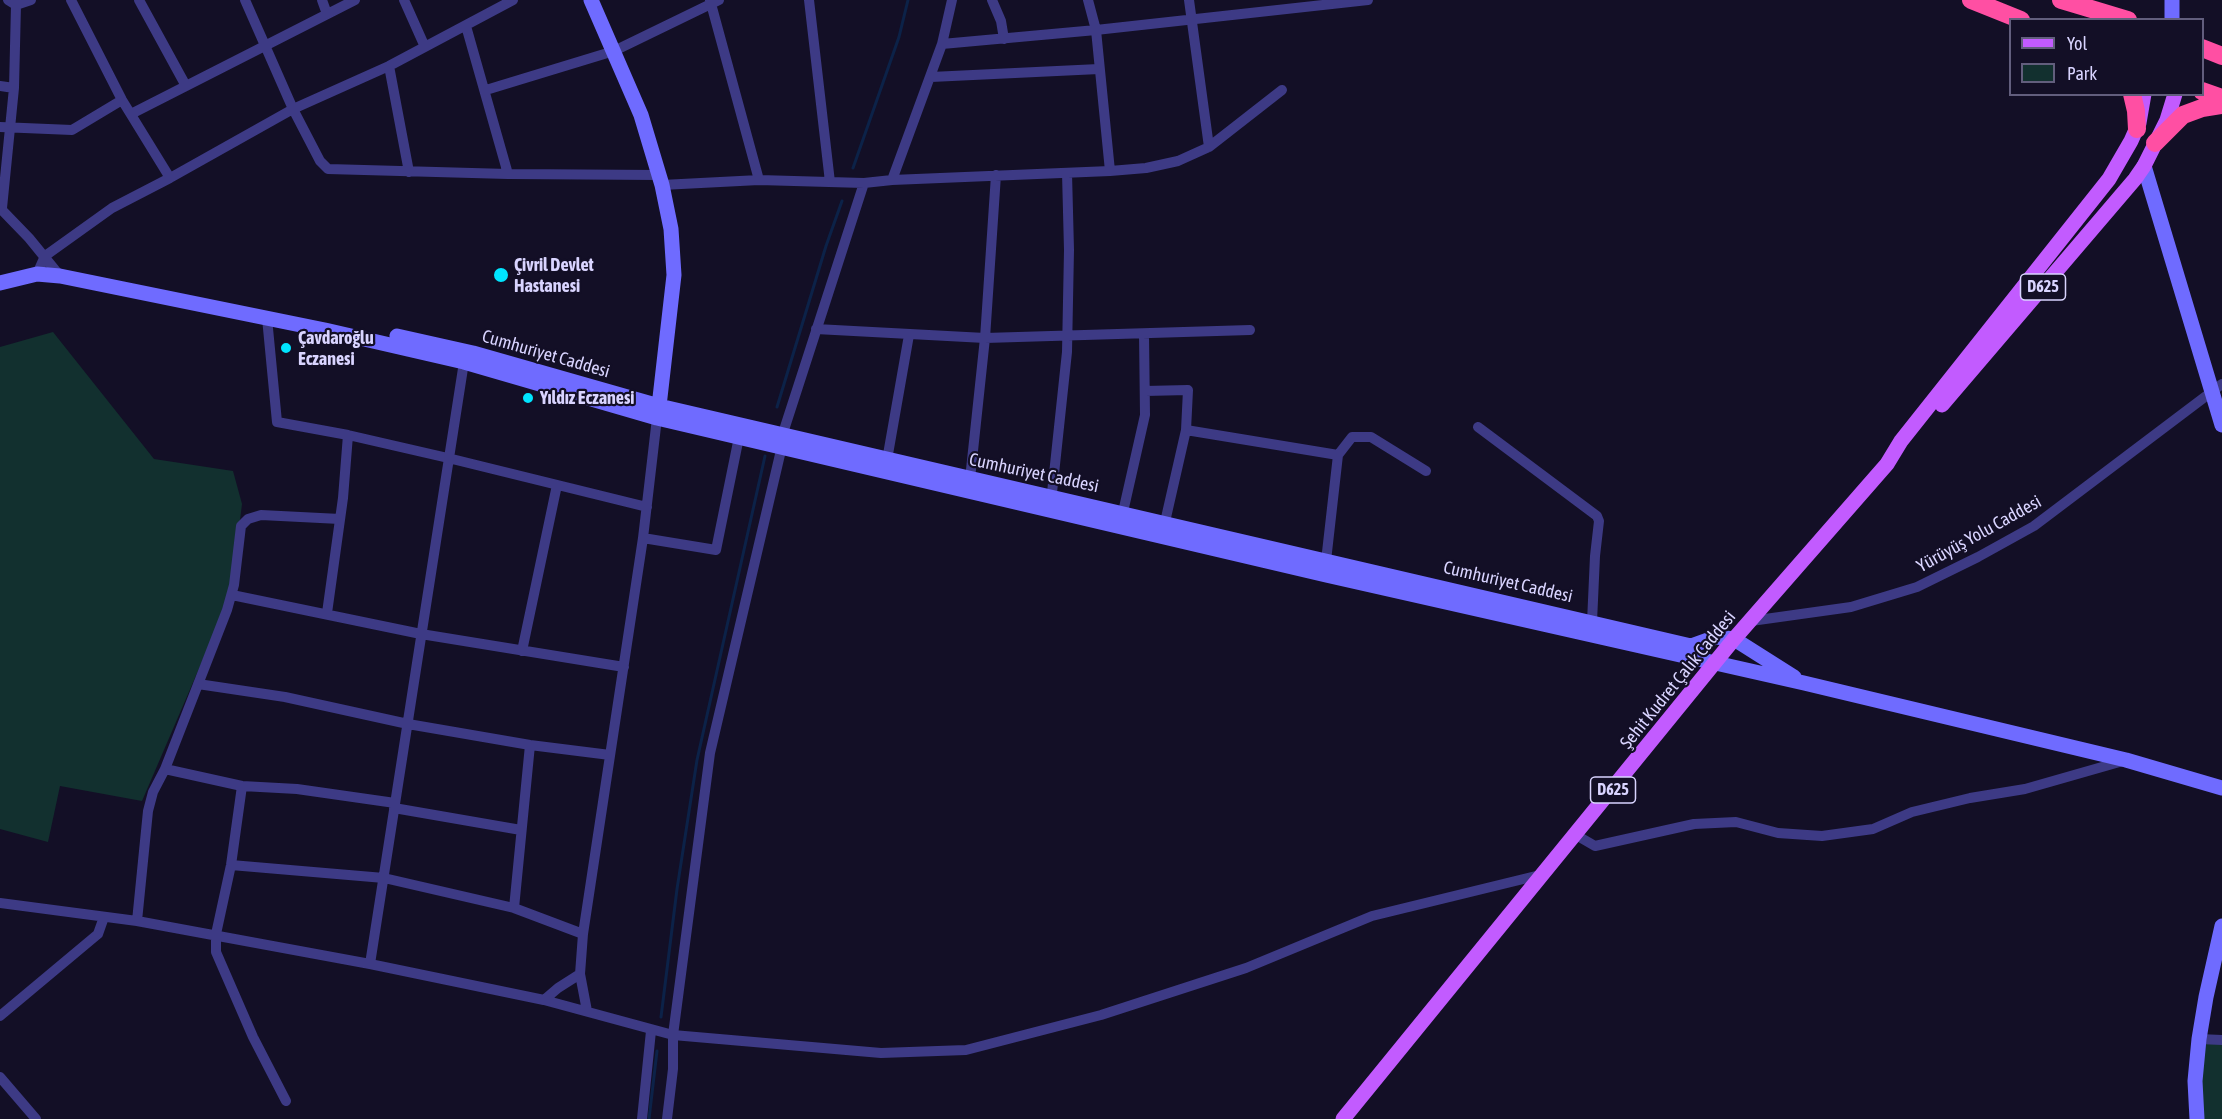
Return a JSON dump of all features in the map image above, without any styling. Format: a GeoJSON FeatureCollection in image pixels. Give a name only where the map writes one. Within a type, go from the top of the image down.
{"type":"FeatureCollection","features":[{"type":"Feature","properties":{"kind":"highway"},"geometry":{"type":"LineString","coordinates":[[1971,0],[2016,18]]}},
{"type":"Feature","properties":{"kind":"highway"},"geometry":{"type":"LineString","coordinates":[[2061,0],[2121,18]]}},
{"type":"Feature","properties":{"kind":"highway"},"geometry":{"type":"LineString","coordinates":[[2204,49],[2222,56]]}},
{"type":"Feature","properties":{"kind":"highway"},"geometry":{"type":"LineString","coordinates":[[2204,93],[2222,98]]}},
{"type":"Feature","properties":{"kind":"highway"},"geometry":{"type":"LineString","coordinates":[[2132,96],[2137,129]]}},
{"type":"Feature","properties":{"kind":"highway"},"geometry":{"type":"LineString","coordinates":[[2155,143],[2183,114],[2222,105]]}},
{"type":"Feature","properties":{"kind":"main road"},"geometry":{"type":"LineString","coordinates":[[591,0],[641,115],[661,180],[671,229],[674,275],[658,412]]}},
{"type":"Feature","properties":{"kind":"main road"},"geometry":{"type":"LineString","coordinates":[[2172,0],[2172,18]]}},
{"type":"Feature","properties":{"kind":"main road","name":"Şehit Kudret Çalık Caddesi"},"geometry":{"type":"LineString","coordinates":[[1887,464],[1901,441],[2109,179],[2137,129],[2144,96]]}},
{"type":"Feature","properties":{"kind":"main road","name":"Şehit Kudret Çalık Caddesi"},"geometry":{"type":"LineString","coordinates":[[1343,1119],[1545,874],[1734,639],[1887,464],[1908,446],[2127,189],[2144,166],[2167,120],[2174,96]]}},
{"type":"Feature","properties":{"kind":"main road"},"geometry":{"type":"LineString","coordinates":[[2144,166],[2216,388],[2222,424]]}},
{"type":"Feature","properties":{"kind":"main road","name":"Cumhuriyet Caddesi"},"geometry":{"type":"LineString","coordinates":[[0,283],[37,274],[60,276],[325,330],[464,362],[658,412],[970,479],[1326,575],[1804,683],[2126,760],[2222,788]]}},
{"type":"Feature","properties":{"kind":"main road","name":"Cumhuriyet Caddesi"},"geometry":{"type":"LineString","coordinates":[[325,330],[383,333],[451,348],[739,437],[782,440],[970,492],[1123,512],[1690,646],[1716,637],[1734,639]]}},
{"type":"Feature","properties":{"kind":"main road"},"geometry":{"type":"LineString","coordinates":[[1734,639],[1804,683]]}},
{"type":"Feature","properties":{"kind":"main road"},"geometry":{"type":"LineString","coordinates":[[2197,1119],[2195,1081],[2199,1039],[2222,926]]}},
{"type":"Feature","properties":{"kind":"street"},"geometry":{"type":"LineString","coordinates":[[31,0],[12,3],[14,88],[5,128],[1,208],[60,276]]}},
{"type":"Feature","properties":{"kind":"street"},"geometry":{"type":"LineString","coordinates":[[71,0],[122,100],[170,178]]}},
{"type":"Feature","properties":{"kind":"street"},"geometry":{"type":"LineString","coordinates":[[139,0],[186,86]]}},
{"type":"Feature","properties":{"kind":"street"},"geometry":{"type":"LineString","coordinates":[[245,0],[293,110],[320,161],[328,169],[661,180],[864,183],[1110,171],[1178,161],[1209,147],[1282,90]]}},
{"type":"Feature","properties":{"kind":"street"},"geometry":{"type":"LineString","coordinates":[[322,0],[327,14]]}},
{"type":"Feature","properties":{"kind":"street"},"geometry":{"type":"LineString","coordinates":[[131,114],[355,0]]}},
{"type":"Feature","properties":{"kind":"street"},"geometry":{"type":"LineString","coordinates":[[404,0],[425,47]]}},
{"type":"Feature","properties":{"kind":"street"},"geometry":{"type":"LineString","coordinates":[[37,274],[45,256],[111,208],[293,110],[389,66],[513,0]]}},
{"type":"Feature","properties":{"kind":"street"},"geometry":{"type":"LineString","coordinates":[[809,0],[830,182]]}},
{"type":"Feature","properties":{"kind":"street"},"geometry":{"type":"LineString","coordinates":[[891,180],[942,44],[952,0]]}},
{"type":"Feature","properties":{"kind":"street"},"geometry":{"type":"LineString","coordinates":[[992,0],[1001,21],[1004,39]]}},
{"type":"Feature","properties":{"kind":"street"},"geometry":{"type":"LineString","coordinates":[[1088,0],[1096,30],[1110,171]]}},
{"type":"Feature","properties":{"kind":"street"},"geometry":{"type":"LineString","coordinates":[[1189,0],[1209,147]]}},
{"type":"Feature","properties":{"kind":"street"},"geometry":{"type":"LineString","coordinates":[[942,44],[1193,20],[1368,0]]}},
{"type":"Feature","properties":{"kind":"street"},"geometry":{"type":"LineString","coordinates":[[486,90],[614,51],[714,1],[759,180]]}},
{"type":"Feature","properties":{"kind":"street"},"geometry":{"type":"LineString","coordinates":[[466,26],[508,174]]}},
{"type":"Feature","properties":{"kind":"street"},"geometry":{"type":"LineString","coordinates":[[389,66],[409,172]]}},
{"type":"Feature","properties":{"kind":"street"},"geometry":{"type":"LineString","coordinates":[[931,76],[1099,69]]}},
{"type":"Feature","properties":{"kind":"street"},"geometry":{"type":"LineString","coordinates":[[0,86],[14,88]]}},
{"type":"Feature","properties":{"kind":"street"},"geometry":{"type":"LineString","coordinates":[[5,128],[72,130],[122,100]]}},
{"type":"Feature","properties":{"kind":"street"},"geometry":{"type":"LineString","coordinates":[[1051,502],[1068,352],[1067,173]]}},
{"type":"Feature","properties":{"kind":"street"},"geometry":{"type":"LineString","coordinates":[[970,479],[985,338],[996,175]]}},
{"type":"Feature","properties":{"kind":"street"},"geometry":{"type":"LineString","coordinates":[[667,1119],[674,1068],[673,1035],[710,753],[782,440],[864,183]]}},
{"type":"Feature","properties":{"kind":"street"},"geometry":{"type":"LineString","coordinates":[[267,318],[277,422],[348,435],[647,507]]}},
{"type":"Feature","properties":{"kind":"street"},"geometry":{"type":"LineString","coordinates":[[816,329],[985,338],[1250,330]]}},
{"type":"Feature","properties":{"kind":"street"},"geometry":{"type":"LineString","coordinates":[[1123,512],[1145,415],[1144,334]]}},
{"type":"Feature","properties":{"kind":"street"},"geometry":{"type":"LineString","coordinates":[[887,460],[909,335]]}},
{"type":"Feature","properties":{"kind":"street"},"geometry":{"type":"LineString","coordinates":[[370,964],[464,362]]}},
{"type":"Feature","properties":{"kind":"street","name":"Yürüyüş Yolu Caddesi"},"geometry":{"type":"LineString","coordinates":[[1751,621],[1851,607],[1917,587],[2034,526],[2216,388]]}},
{"type":"Feature","properties":{"kind":"street"},"geometry":{"type":"LineString","coordinates":[[1145,391],[1188,390],[1186,430],[1165,522]]}},
{"type":"Feature","properties":{"kind":"street"},"geometry":{"type":"LineString","coordinates":[[587,1011],[580,974],[583,934],[643,538],[658,412]]}},
{"type":"Feature","properties":{"kind":"street"},"geometry":{"type":"LineString","coordinates":[[1478,427],[1597,516],[1599,521],[1592,622]]}},
{"type":"Feature","properties":{"kind":"street"},"geometry":{"type":"LineString","coordinates":[[1186,430],[1338,454]]}},
{"type":"Feature","properties":{"kind":"street"},"geometry":{"type":"LineString","coordinates":[[327,613],[340,519],[348,435]]}},
{"type":"Feature","properties":{"kind":"street"},"geometry":{"type":"LineString","coordinates":[[643,538],[716,550],[739,437]]}},
{"type":"Feature","properties":{"kind":"street"},"geometry":{"type":"LineString","coordinates":[[1326,561],[1338,454],[1352,437],[1371,437],[1426,471]]}},
{"type":"Feature","properties":{"kind":"street"},"geometry":{"type":"LineString","coordinates":[[522,651],[557,485]]}},
{"type":"Feature","properties":{"kind":"street"},"geometry":{"type":"LineString","coordinates":[[137,921],[148,811],[153,792],[165,770],[232,595],[241,526],[248,519],[261,515],[340,519]]}},
{"type":"Feature","properties":{"kind":"street"},"geometry":{"type":"LineString","coordinates":[[232,595],[421,634],[624,667]]}},
{"type":"Feature","properties":{"kind":"street"},"geometry":{"type":"LineString","coordinates":[[198,684],[285,698],[408,724],[530,745],[610,755]]}},
{"type":"Feature","properties":{"kind":"street"},"geometry":{"type":"LineString","coordinates":[[514,908],[530,745]]}},
{"type":"Feature","properties":{"kind":"street"},"geometry":{"type":"LineString","coordinates":[[1576,835],[1595,846],[1694,824],[1736,822],[1778,833],[1822,836],[1873,829],[1912,812],[1970,798],[2025,789],[2126,760]]}},
{"type":"Feature","properties":{"kind":"street"},"geometry":{"type":"LineString","coordinates":[[165,770],[242,786],[297,789],[521,830]]}},
{"type":"Feature","properties":{"kind":"street"},"geometry":{"type":"LineString","coordinates":[[242,786],[231,865],[216,934],[219,960],[253,1037],[286,1101]]}},
{"type":"Feature","properties":{"kind":"street"},"geometry":{"type":"LineString","coordinates":[[231,865],[384,878],[514,908],[583,934]]}},
{"type":"Feature","properties":{"kind":"street"},"geometry":{"type":"LineString","coordinates":[[0,903],[216,934],[370,964],[544,1000],[673,1035],[881,1053],[966,1050],[1101,1015],[1246,968],[1372,916],[1545,874]]}},
{"type":"Feature","properties":{"kind":"street"},"geometry":{"type":"LineString","coordinates":[[0,1016],[98,934],[104,917]]}},
{"type":"Feature","properties":{"kind":"street"},"geometry":{"type":"LineString","coordinates":[[544,1000],[580,974]]}},
{"type":"Feature","properties":{"kind":"street"},"geometry":{"type":"LineString","coordinates":[[642,1119],[651,1030]]}},
{"type":"Feature","properties":{"kind":"street"},"geometry":{"type":"LineString","coordinates":[[2199,1039],[2222,1040]]}},
{"type":"Feature","properties":{"kind":"street"},"geometry":{"type":"LineString","coordinates":[[0,1077],[36,1119]]}},
{"type":"Feature","properties":{"kind":"green space"},"geometry":{"type":"Polygon","coordinates":[[[53,332],[154,459],[233,471],[242,504],[231,594],[142,801],[60,786],[48,842],[0,829],[0,347],[53,332]]]}},
{"type":"Feature","properties":{"kind":"green space"},"geometry":{"type":"Polygon","coordinates":[[[2222,1037],[2222,1119],[2200,1119],[2202,1038],[2222,1037]]]}},
{"type":"Feature","properties":{"kind":"waterway"},"geometry":{"type":"LineString","coordinates":[[853,168],[899,37],[908,0]]}},
{"type":"Feature","properties":{"kind":"waterway"},"geometry":{"type":"LineString","coordinates":[[777,407],[842,201]]}},
{"type":"Feature","properties":{"kind":"waterway"},"geometry":{"type":"LineString","coordinates":[[661,1017],[677,889],[697,760],[765,456]]}},
{"type":"Feature","properties":{"kind":"waterway"},"geometry":{"type":"LineString","coordinates":[[649,1119],[657,1051]]}},
{"type":"Feature","properties":{"kind":"place","name":"Çivril Devlet Hastanesi"},"geometry":{"type":"Point","coordinates":[501,275]}},
{"type":"Feature","properties":{"kind":"place","name":"Çavdaroğlu Eczanesi"},"geometry":{"type":"Point","coordinates":[286,348]}},
{"type":"Feature","properties":{"kind":"place","name":"Yıldız Eczanesi"},"geometry":{"type":"Point","coordinates":[528,398]}}]}
